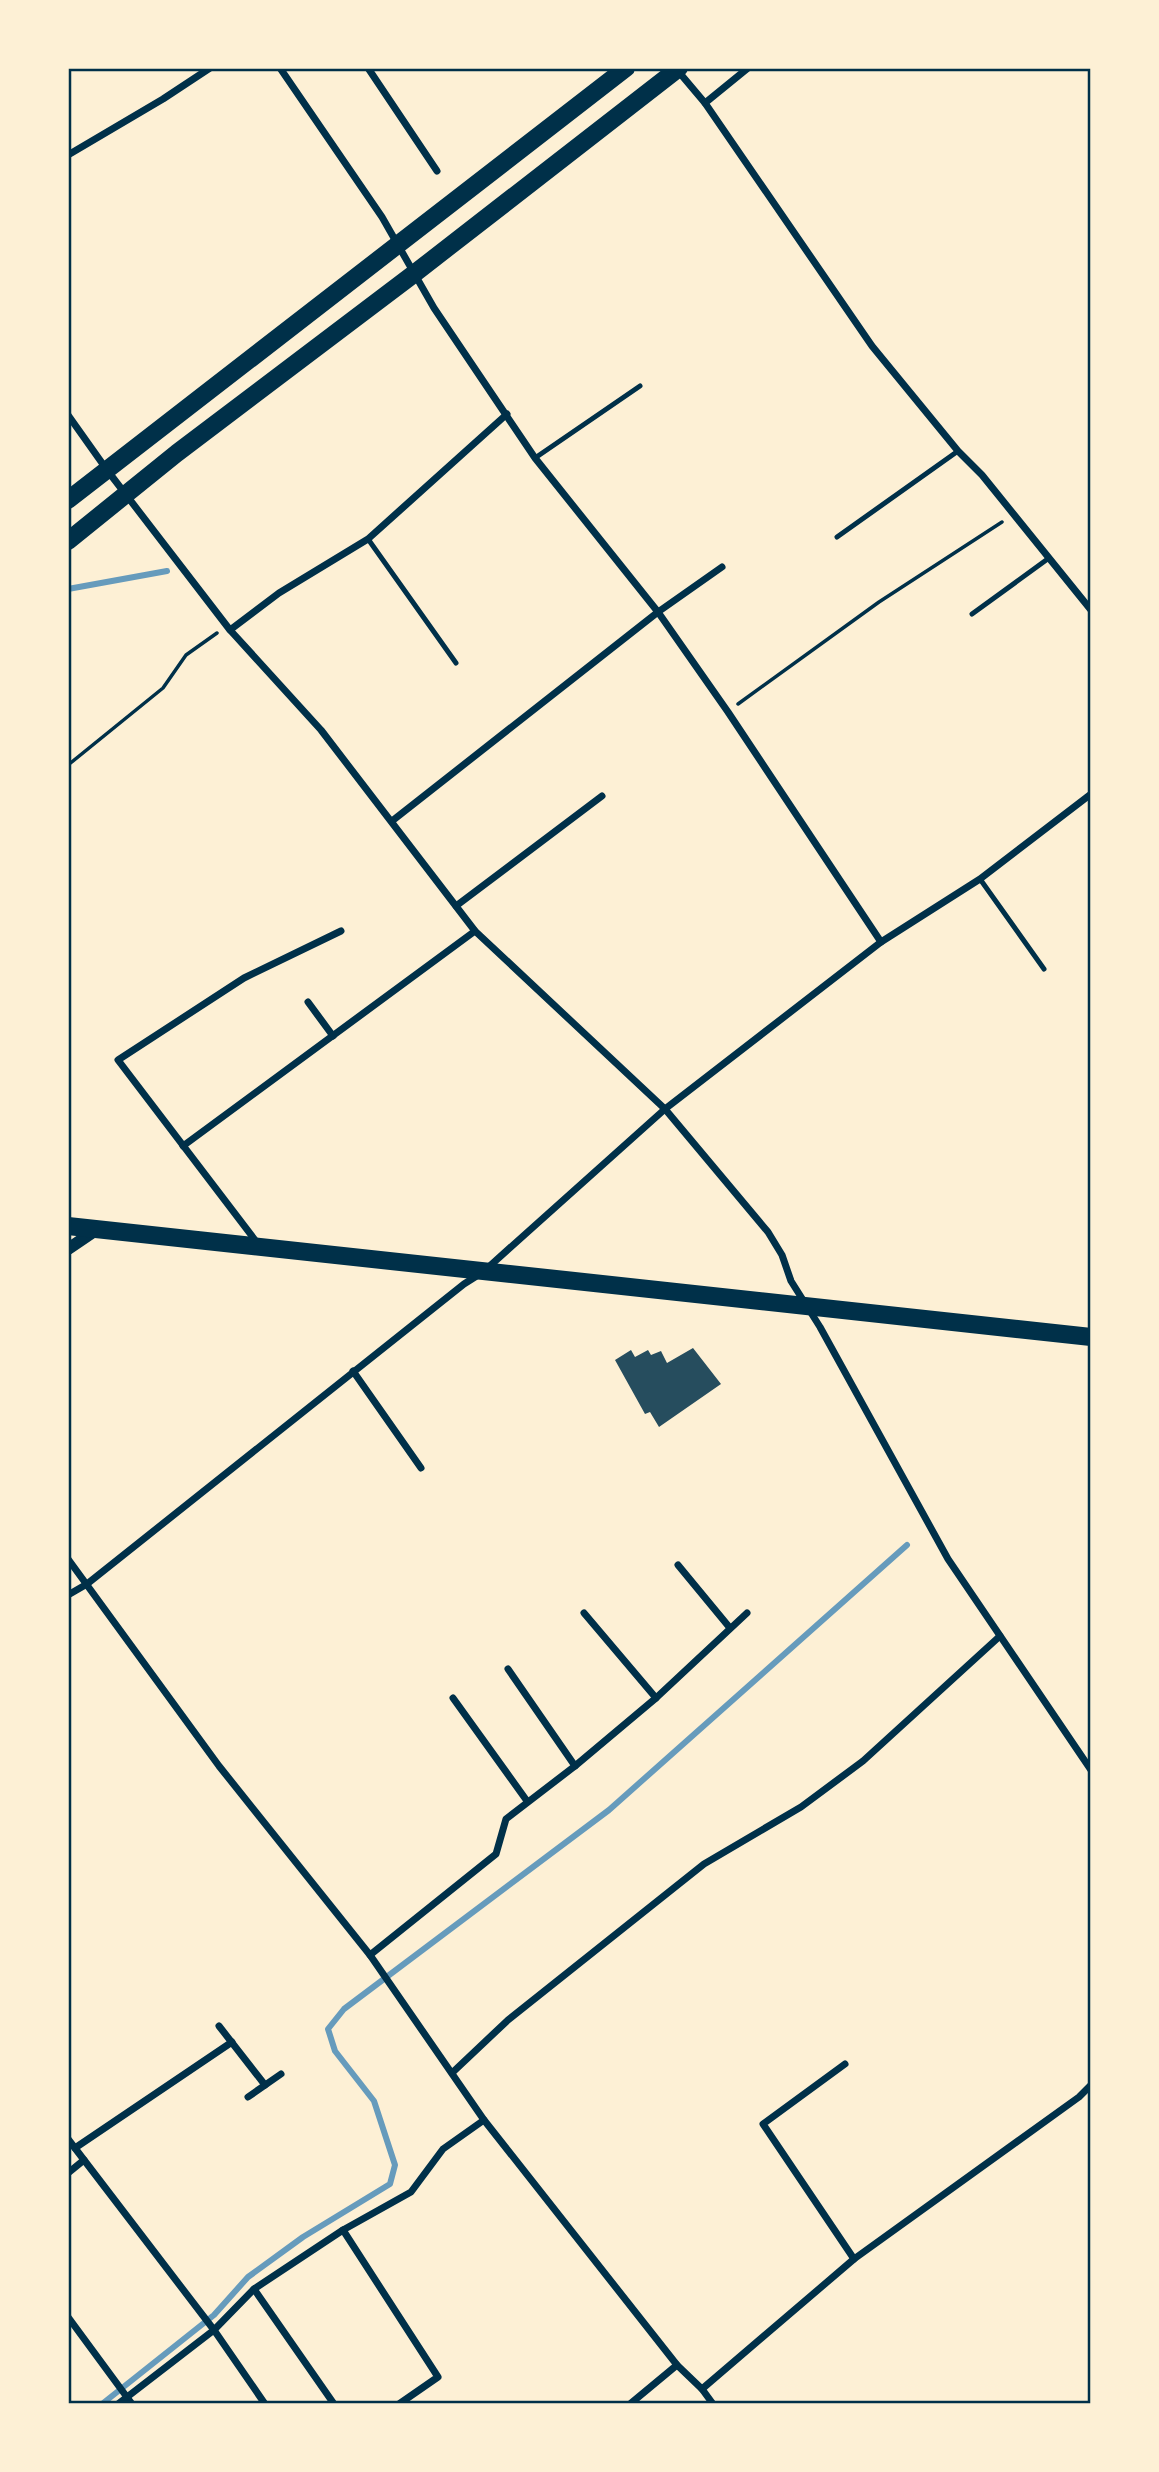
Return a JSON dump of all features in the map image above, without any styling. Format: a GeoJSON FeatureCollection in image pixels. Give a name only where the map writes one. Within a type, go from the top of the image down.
{"type":"FeatureCollection","features":[{"type":"Feature","properties":{"kind":"main road"},"geometry":{"type":"LineString","coordinates":[[68,500],[626,68]]}},
{"type":"Feature","properties":{"kind":"main road"},"geometry":{"type":"LineString","coordinates":[[68,541],[177,453],[415,273],[677,69]]}},
{"type":"Feature","properties":{"kind":"main road"},"geometry":{"type":"LineString","coordinates":[[68,1226],[1091,1337]]}},
{"type":"Feature","properties":{"kind":"street"},"geometry":{"type":"LineString","coordinates":[[68,155],[210,68]]}},
{"type":"Feature","properties":{"kind":"street"},"geometry":{"type":"LineString","coordinates":[[279,68],[382,217],[434,308],[536,458],[658,612],[881,942]]}},
{"type":"Feature","properties":{"kind":"street"},"geometry":{"type":"LineString","coordinates":[[368,68],[437,171]]}},
{"type":"Feature","properties":{"kind":"street"},"geometry":{"type":"LineString","coordinates":[[705,103],[748,68]]}},
{"type":"Feature","properties":{"kind":"street"},"geometry":{"type":"LineString","coordinates":[[677,69],[705,103],[872,346],[958,451],[982,475],[1091,610]]}},
{"type":"Feature","properties":{"kind":"street"},"geometry":{"type":"LineString","coordinates":[[229,628],[279,593],[368,539],[507,414]]}},
{"type":"Feature","properties":{"kind":"street"},"geometry":{"type":"LineString","coordinates":[[68,415],[229,628],[321,730],[475,931],[665,1109],[768,1232],[782,1255],[791,1281],[820,1327],[948,1559],[1091,1770]]}},
{"type":"Feature","properties":{"kind":"street"},"geometry":{"type":"LineString","coordinates":[[391,821],[658,612],[722,567]]}},
{"type":"Feature","properties":{"kind":"street"},"geometry":{"type":"LineString","coordinates":[[68,1595],[87,1584],[353,1371],[483,1272],[665,1109],[881,942],[979,879],[1091,794]]}},
{"type":"Feature","properties":{"kind":"street"},"geometry":{"type":"LineString","coordinates":[[456,906],[603,796]]}},
{"type":"Feature","properties":{"kind":"street"},"geometry":{"type":"LineString","coordinates":[[183,1146],[475,931]]}},
{"type":"Feature","properties":{"kind":"street"},"geometry":{"type":"LineString","coordinates":[[260,1247],[118,1060],[244,978],[341,932]]}},
{"type":"Feature","properties":{"kind":"street"},"geometry":{"type":"LineString","coordinates":[[308,1002],[332,1036]]}},
{"type":"Feature","properties":{"kind":"street"},"geometry":{"type":"LineString","coordinates":[[68,1250],[96,1230]]}},
{"type":"Feature","properties":{"kind":"street"},"geometry":{"type":"LineString","coordinates":[[353,1371],[421,1468]]}},
{"type":"Feature","properties":{"kind":"street"},"geometry":{"type":"LineString","coordinates":[[68,1559],[219,1766],[370,1955],[484,2120],[677,2365],[713,2404]]}},
{"type":"Feature","properties":{"kind":"street"},"geometry":{"type":"LineString","coordinates":[[678,1565],[730,1628]]}},
{"type":"Feature","properties":{"kind":"street"},"geometry":{"type":"LineString","coordinates":[[584,1613],[656,1698]]}},
{"type":"Feature","properties":{"kind":"street"},"geometry":{"type":"LineString","coordinates":[[370,1955],[496,1854],[506,1819],[656,1698],[747,1613]]}},
{"type":"Feature","properties":{"kind":"street"},"geometry":{"type":"LineString","coordinates":[[453,2072],[508,2020],[704,1864],[801,1807],[863,1760],[1000,1636]]}},
{"type":"Feature","properties":{"kind":"street"},"geometry":{"type":"LineString","coordinates":[[508,1670],[575,1766]]}},
{"type":"Feature","properties":{"kind":"street"},"geometry":{"type":"LineString","coordinates":[[453,1698],[527,1801]]}},
{"type":"Feature","properties":{"kind":"street"},"geometry":{"type":"LineString","coordinates":[[219,2026],[265,2085]]}},
{"type":"Feature","properties":{"kind":"street"},"geometry":{"type":"LineString","coordinates":[[75,2148],[232,2042]]}},
{"type":"Feature","properties":{"kind":"street"},"geometry":{"type":"LineString","coordinates":[[845,2064],[763,2124],[854,2259]]}},
{"type":"Feature","properties":{"kind":"street"},"geometry":{"type":"LineString","coordinates":[[248,2097],[281,2074]]}},
{"type":"Feature","properties":{"kind":"street"},"geometry":{"type":"LineString","coordinates":[[702,2389],[854,2259],[1079,2097],[1091,2085]]}},
{"type":"Feature","properties":{"kind":"street"},"geometry":{"type":"LineString","coordinates":[[118,2404],[130,2400],[214,2330],[254,2289],[343,2230],[411,2192],[443,2149],[484,2120]]}},
{"type":"Feature","properties":{"kind":"street"},"geometry":{"type":"LineString","coordinates":[[68,2139],[214,2330],[265,2404]]}},
{"type":"Feature","properties":{"kind":"street"},"geometry":{"type":"LineString","coordinates":[[68,2173],[84,2160]]}},
{"type":"Feature","properties":{"kind":"street"},"geometry":{"type":"LineString","coordinates":[[343,2230],[438,2377],[399,2404]]}},
{"type":"Feature","properties":{"kind":"street"},"geometry":{"type":"LineString","coordinates":[[254,2289],[334,2404]]}},
{"type":"Feature","properties":{"kind":"street"},"geometry":{"type":"LineString","coordinates":[[68,2317],[130,2400]]}},
{"type":"Feature","properties":{"kind":"street"},"geometry":{"type":"LineString","coordinates":[[630,2404],[677,2365]]}},
{"type":"Feature","properties":{"kind":"lane"},"geometry":{"type":"LineString","coordinates":[[536,458],[640,386]]}},
{"type":"Feature","properties":{"kind":"lane"},"geometry":{"type":"LineString","coordinates":[[837,537],[958,451]]}},
{"type":"Feature","properties":{"kind":"lane"},"geometry":{"type":"LineString","coordinates":[[368,539],[456,663]]}},
{"type":"Feature","properties":{"kind":"lane"},"geometry":{"type":"LineString","coordinates":[[972,614],[1049,558]]}},
{"type":"Feature","properties":{"kind":"lane"},"geometry":{"type":"LineString","coordinates":[[979,879],[1044,969]]}},
{"type":"Feature","properties":{"kind":"path"},"geometry":{"type":"LineString","coordinates":[[728,712],[879,602],[1014,514]]}},
{"type":"Feature","properties":{"kind":"path"},"geometry":{"type":"LineString","coordinates":[[68,765],[163,688],[186,655],[229,628]]}},
{"type":"Feature","properties":{"kind":"building"},"geometry":{"type":"Polygon","coordinates":[[[693,1348],[721,1384],[659,1427],[650,1412],[645,1414],[615,1360],[631,1350],[635,1357],[648,1350],[651,1355],[661,1351],[667,1363],[693,1348]]]}},
{"type":"Feature","properties":{"kind":"waterway"},"geometry":{"type":"LineString","coordinates":[[68,589],[167,571]]}},
{"type":"Feature","properties":{"kind":"waterway"},"geometry":{"type":"LineString","coordinates":[[102,2404],[214,2315],[248,2277],[303,2237],[390,2184],[395,2165],[374,2101],[335,2051],[328,2029],[344,2009],[609,1810],[907,1545]]}}]}
